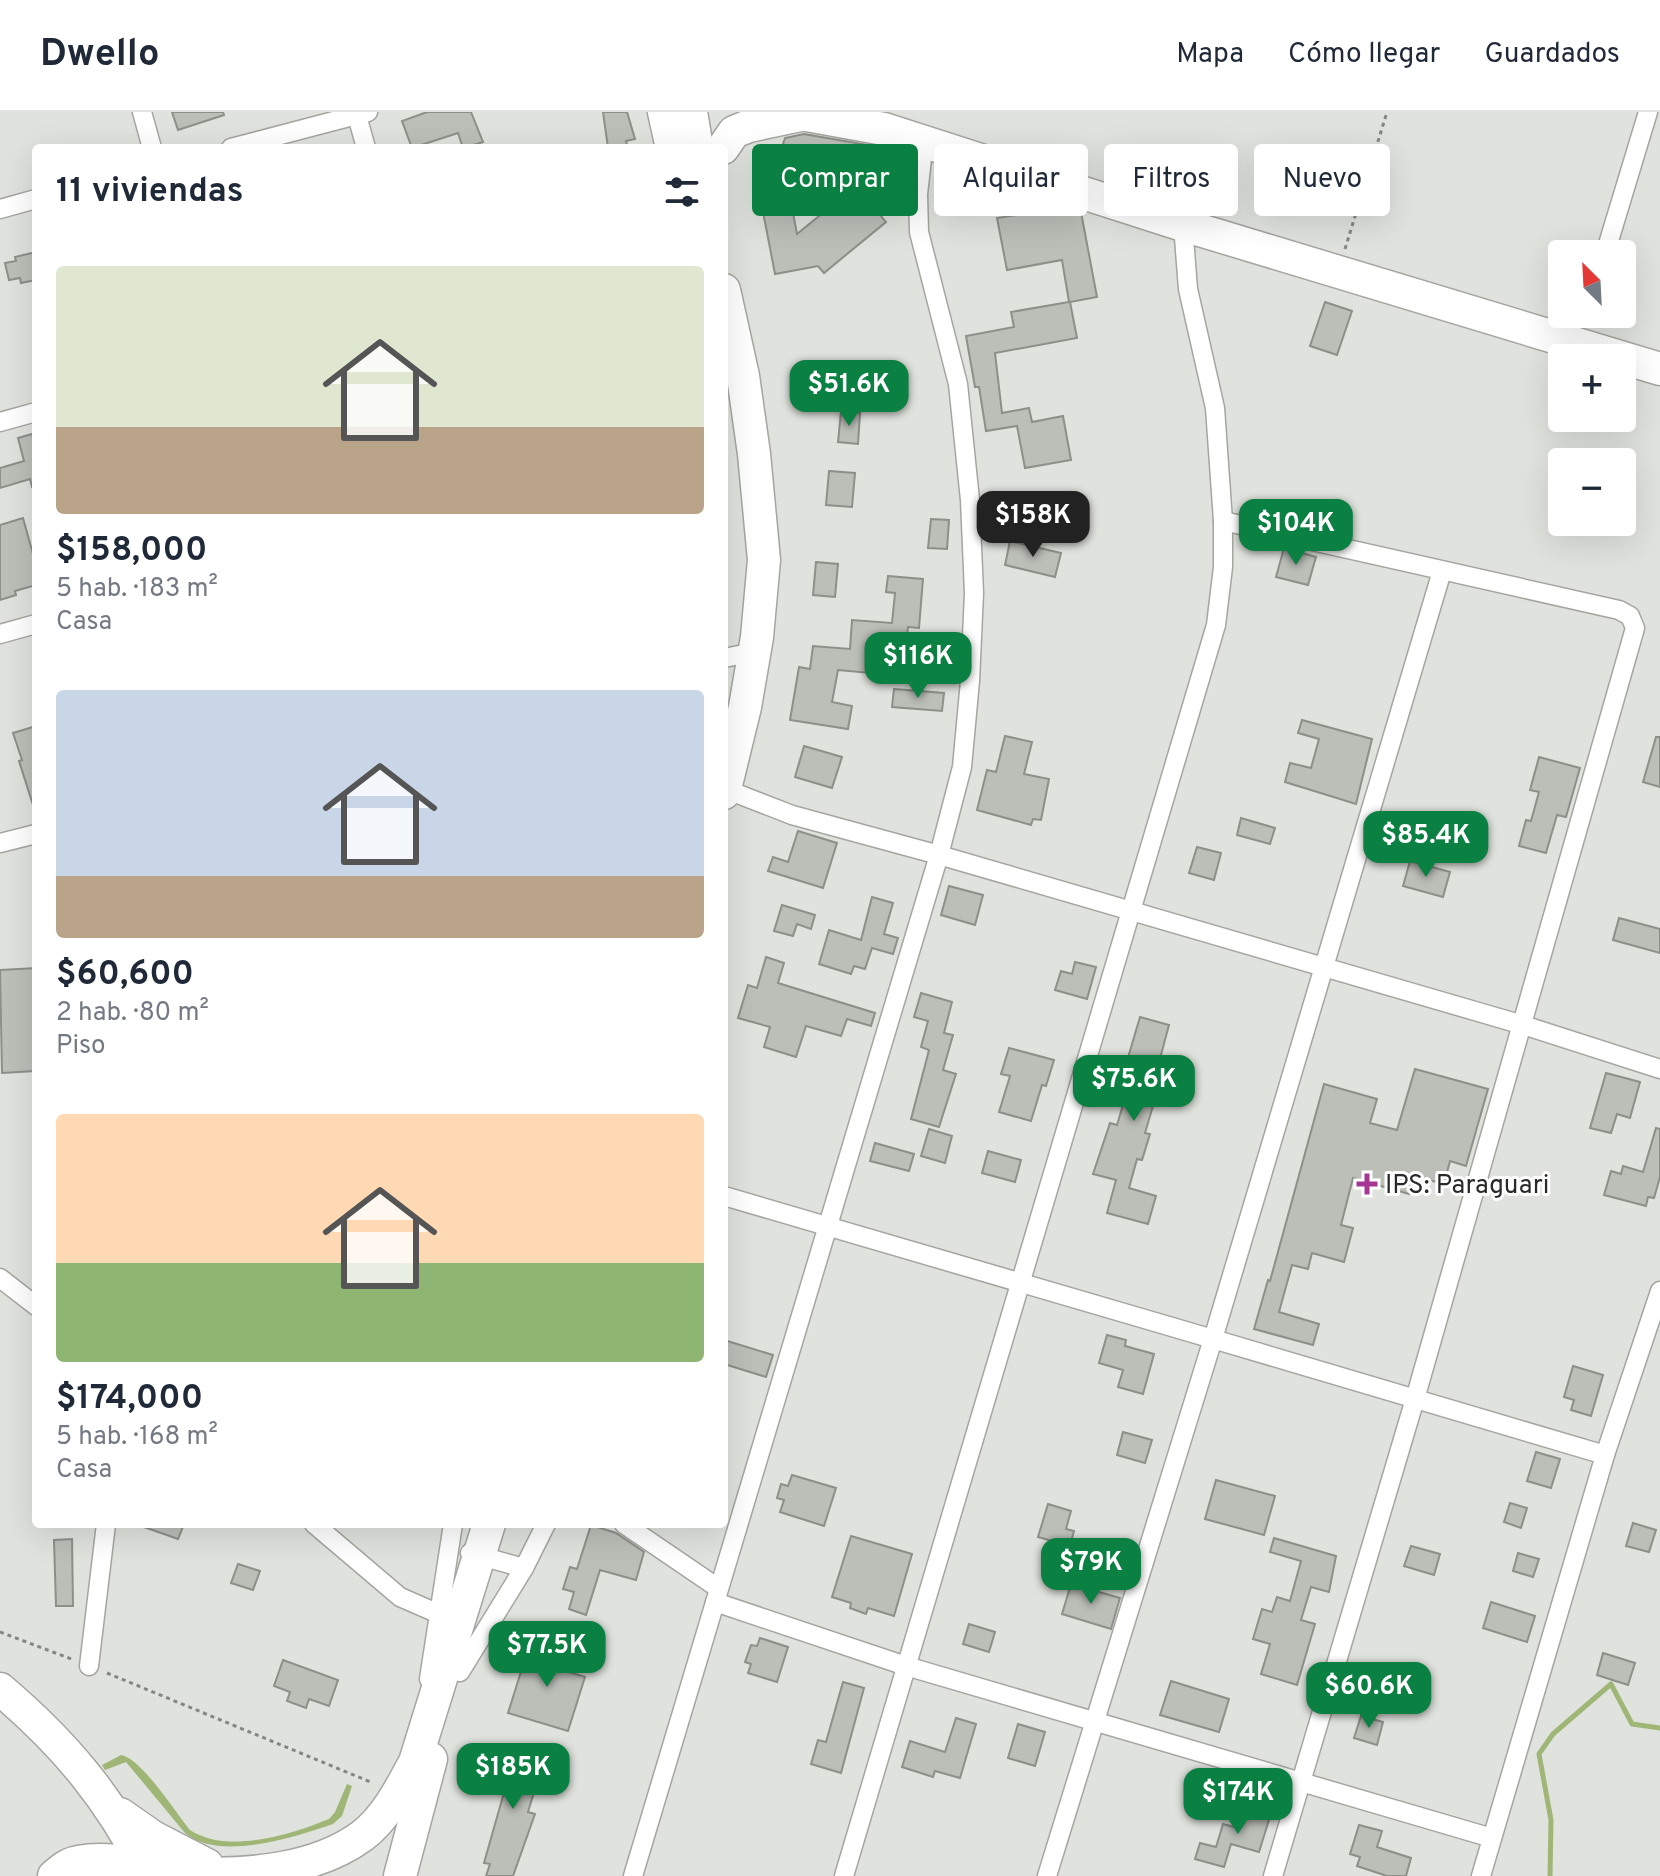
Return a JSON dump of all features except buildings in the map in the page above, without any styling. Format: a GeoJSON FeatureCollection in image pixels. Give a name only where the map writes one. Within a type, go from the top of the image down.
{"type":"FeatureCollection","features":[{"type":"Feature","properties":{"kind":"highway"},"geometry":{"type":"LineString","coordinates":[[664,112],[671,144]]}},
{"type":"Feature","properties":{"kind":"highway"},"geometry":{"type":"LineString","coordinates":[[683,144],[690,112]]}},
{"type":"Feature","properties":{"kind":"highway"},"geometry":{"type":"LineString","coordinates":[[690,112],[696,144]]}},
{"type":"Feature","properties":{"kind":"highway"},"geometry":{"type":"LineString","coordinates":[[841,112],[884,129],[1183,225],[1660,369]]}},
{"type":"Feature","properties":{"kind":"highway"},"geometry":{"type":"LineString","coordinates":[[726,144],[734,132],[798,113],[884,129]]}},
{"type":"Feature","properties":{"kind":"highway"},"geometry":{"type":"LineString","coordinates":[[728,309],[745,392],[764,560],[748,693],[728,778]]}},
{"type":"Feature","properties":{"kind":"highway"},"geometry":{"type":"LineString","coordinates":[[728,429],[742,559],[731,656],[733,708],[728,730]]}},
{"type":"Feature","properties":{"kind":"highway"},"geometry":{"type":"LineString","coordinates":[[54,1876],[68,1865],[86,1860],[146,1870],[237,1876],[316,1861],[362,1836],[400,1791],[415,1762],[430,1713],[500,1561],[490,1528]]}},
{"type":"Feature","properties":{"kind":"highway"},"geometry":{"type":"LineString","coordinates":[[400,1876],[435,1743],[500,1561],[504,1528]]}},
{"type":"Feature","properties":{"kind":"highway"},"geometry":{"type":"LineString","coordinates":[[0,1689],[38,1722],[71,1757],[105,1801],[146,1870]]}},
{"type":"Feature","properties":{"kind":"highway"},"geometry":{"type":"LineString","coordinates":[[105,1801],[153,1837],[237,1876]]}},
{"type":"Feature","properties":{"kind":"street"},"geometry":{"type":"LineString","coordinates":[[142,112],[151,144]]}},
{"type":"Feature","properties":{"kind":"street"},"geometry":{"type":"LineString","coordinates":[[1609,240],[1648,112]]}},
{"type":"Feature","properties":{"kind":"street"},"geometry":{"type":"LineString","coordinates":[[246,144],[360,113],[365,144]]}},
{"type":"Feature","properties":{"kind":"street"},"geometry":{"type":"LineString","coordinates":[[633,1876],[939,855],[962,767],[974,593],[970,500],[958,384],[919,232],[918,194],[924,141]]}},
{"type":"Feature","properties":{"kind":"street"},"geometry":{"type":"LineString","coordinates":[[0,209],[32,200]]}},
{"type":"Feature","properties":{"kind":"street"},"geometry":{"type":"LineString","coordinates":[[844,1876],[1216,625],[1223,567],[1223,521],[1215,408],[1188,289],[1183,225]]}},
{"type":"Feature","properties":{"kind":"street"},"geometry":{"type":"LineString","coordinates":[[0,422],[32,413]]}},
{"type":"Feature","properties":{"kind":"street"},"geometry":{"type":"LineString","coordinates":[[1223,521],[1619,610],[1630,616],[1635,628],[1415,1399],[1273,1876]]}},
{"type":"Feature","properties":{"kind":"street"},"geometry":{"type":"LineString","coordinates":[[1047,1876],[1213,1339],[1442,571]]}},
{"type":"Feature","properties":{"kind":"street"},"geometry":{"type":"LineString","coordinates":[[0,634],[32,625]]}},
{"type":"Feature","properties":{"kind":"street"},"geometry":{"type":"LineString","coordinates":[[728,792],[792,815],[1523,1025],[1660,1069]]}},
{"type":"Feature","properties":{"kind":"street"},"geometry":{"type":"LineString","coordinates":[[0,843],[32,835]]}},
{"type":"Feature","properties":{"kind":"street"},"geometry":{"type":"LineString","coordinates":[[728,1197],[1605,1455]]}},
{"type":"Feature","properties":{"kind":"street"},"geometry":{"type":"LineString","coordinates":[[0,1278],[32,1303]]}},
{"type":"Feature","properties":{"kind":"street"},"geometry":{"type":"LineString","coordinates":[[1481,1876],[1605,1455],[1660,1291]]}},
{"type":"Feature","properties":{"kind":"street"},"geometry":{"type":"LineString","coordinates":[[89,1666],[106,1528]]}},
{"type":"Feature","properties":{"kind":"street"},"geometry":{"type":"LineString","coordinates":[[319,1528],[400,1597],[439,1614]]}},
{"type":"Feature","properties":{"kind":"street"},"geometry":{"type":"LineString","coordinates":[[430,1713],[430,1662],[452,1528]]}},
{"type":"Feature","properties":{"kind":"street"},"geometry":{"type":"LineString","coordinates":[[448,1548],[500,1561],[541,1528]]}},
{"type":"Feature","properties":{"kind":"street"},"geometry":{"type":"LineString","coordinates":[[629,1528],[716,1595],[906,1666],[1492,1838]]}},
{"type":"Feature","properties":{"kind":"path"},"geometry":{"type":"LineString","coordinates":[[1338,272],[1387,112]]}},
{"type":"Feature","properties":{"kind":"path"},"geometry":{"type":"LineString","coordinates":[[0,1632],[361,1779],[400,1791]]}},
{"type":"Feature","properties":{"kind":"shaded area"},"geometry":{"type":"Polygon","coordinates":[[[121,1755],[148,1775],[190,1830],[223,1841],[260,1840],[329,1819],[347,1784],[352,1786],[342,1816],[333,1824],[258,1844],[217,1846],[185,1833],[126,1762],[105,1770],[102,1765],[121,1755]]]}},
{"type":"Feature","properties":{"kind":"waterway"},"geometry":{"type":"LineString","coordinates":[[1550,1876],[1551,1820],[1539,1754],[1553,1734],[1611,1684],[1632,1724],[1660,1728]]}},
{"type":"Feature","properties":{"kind":"place","name":"IPS: Paraguari"},"geometry":{"type":"Point","coordinates":[1367,1184]}}]}
